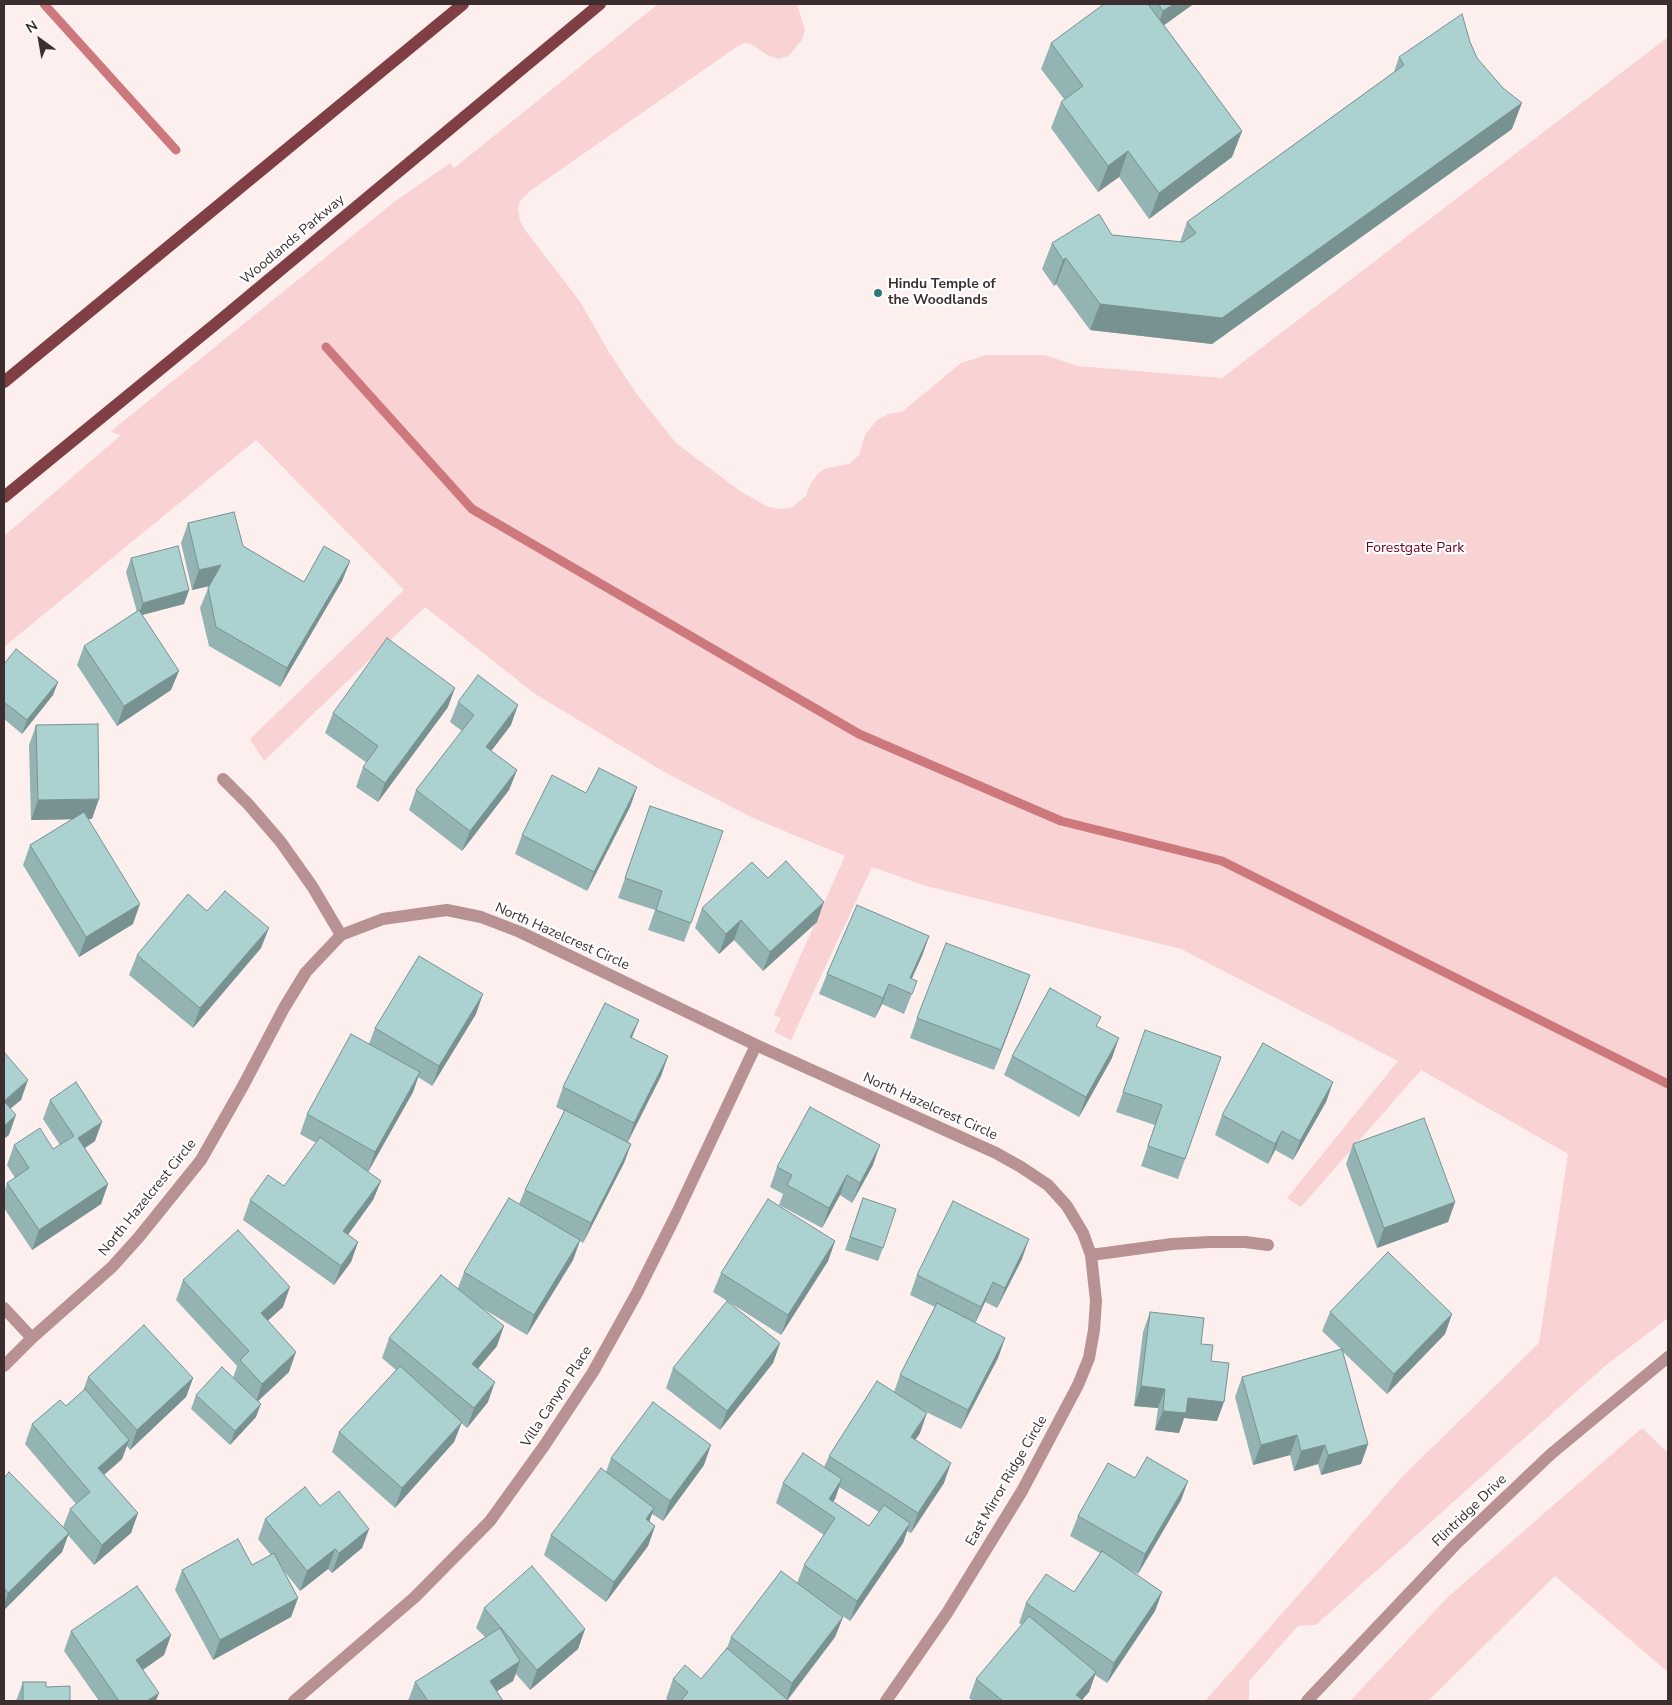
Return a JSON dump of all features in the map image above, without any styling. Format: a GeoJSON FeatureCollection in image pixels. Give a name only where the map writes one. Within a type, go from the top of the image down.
{"type":"FeatureCollection","features":[{"type":"Feature","properties":{"kind":"main road"},"geometry":{"type":"LineString","coordinates":[[4,382],[463,4]]}},
{"type":"Feature","properties":{"kind":"main road","name":"Woodlands Parkway"},"geometry":{"type":"LineString","coordinates":[[4,497],[218,322],[600,4]]}},
{"type":"Feature","properties":{"kind":"street"},"geometry":{"type":"LineString","coordinates":[[222,779],[248,804],[280,840],[312,886],[341,935]]}},
{"type":"Feature","properties":{"kind":"street","name":"North Hazelcrest Circle"},"geometry":{"type":"LineString","coordinates":[[4,1366],[32,1338],[112,1267],[201,1160],[284,1008],[306,972],[341,935],[383,919],[447,910],[481,917],[520,932],[756,1045],[996,1153],[1048,1185],[1067,1206],[1083,1233],[1091,1255]]}},
{"type":"Feature","properties":{"kind":"street","name":"Villa Canyon Place"},"geometry":{"type":"LineString","coordinates":[[294,1701],[415,1597],[490,1521],[544,1446],[593,1372],[637,1293],[756,1045]]}},
{"type":"Feature","properties":{"kind":"street"},"geometry":{"type":"LineString","coordinates":[[1091,1255],[1172,1244],[1245,1242],[1268,1245]]}},
{"type":"Feature","properties":{"kind":"street","name":"East Mirror Ridge Circle"},"geometry":{"type":"LineString","coordinates":[[886,1701],[947,1613],[1022,1490],[1078,1385],[1089,1358],[1094,1330],[1096,1301],[1091,1255]]}},
{"type":"Feature","properties":{"kind":"street"},"geometry":{"type":"LineString","coordinates":[[4,1308],[32,1338]]}},
{"type":"Feature","properties":{"kind":"street","name":"Flintridge Drive"},"geometry":{"type":"LineString","coordinates":[[1307,1701],[1455,1545],[1551,1454],[1668,1357]]}},
{"type":"Feature","properties":{"kind":"green space","name":"Forestgate Park"},"geometry":{"type":"Polygon","coordinates":[[[658,4],[797,4],[805,30],[802,40],[788,56],[779,59],[769,56],[751,44],[744,43],[738,46],[530,191],[520,201],[518,209],[520,221],[581,303],[607,349],[636,393],[676,443],[740,491],[766,506],[779,509],[791,508],[806,496],[810,485],[818,473],[827,468],[849,464],[859,455],[865,435],[876,421],[888,414],[902,412],[961,363],[986,355],[1045,355],[1078,366],[1222,378],[1668,37],[1668,1318],[1605,1366],[1316,1625],[1298,1626],[1249,1681],[1249,1701],[1205,1701],[1402,1477],[1539,1343],[1568,1154],[1421,1070],[1301,1207],[1287,1198],[1398,1061],[1181,949],[926,886],[872,867],[791,1040],[774,1032],[781,1018],[774,1015],[845,856],[753,818],[666,773],[535,694],[425,607],[264,761],[250,739],[404,590],[256,440],[4,647],[4,536],[121,435],[110,432],[394,202],[450,163],[454,168],[658,4]]]}},
{"type":"Feature","properties":{"kind":"green space"},"geometry":{"type":"Polygon","coordinates":[[[1642,1428],[1668,1453],[1668,1672],[1555,1576],[1428,1701],[1350,1701],[1448,1597],[1642,1428]]]}},
{"type":"Feature","properties":{"kind":"building"},"geometry":{"type":"Polygon","coordinates":[[[1104,4],[1148,4],[1242,131],[1159,193],[1128,151],[1108,166],[1061,102],[1083,86],[1051,43],[1104,4]]]}},
{"type":"Feature","properties":{"kind":"building"},"geometry":{"type":"Polygon","coordinates":[[[1158,4],[1174,4],[1163,11],[1158,4]]]}},
{"type":"Feature","properties":{"kind":"building"},"geometry":{"type":"Polygon","coordinates":[[[1462,14],[1477,58],[1503,88],[1522,103],[1222,318],[1100,304],[1066,258],[1063,260],[1052,243],[1099,214],[1112,235],[1183,242],[1196,233],[1187,222],[1404,65],[1399,57],[1462,14]]]}},
{"type":"Feature","properties":{"kind":"building"},"geometry":{"type":"Polygon","coordinates":[[[234,512],[243,546],[304,582],[324,546],[350,561],[287,668],[216,627],[208,588],[221,565],[199,570],[188,523],[234,512]]]}},
{"type":"Feature","properties":{"kind":"building"},"geometry":{"type":"Polygon","coordinates":[[[178,546],[189,590],[143,603],[131,558],[178,546]]]}},
{"type":"Feature","properties":{"kind":"building"},"geometry":{"type":"Polygon","coordinates":[[[139,610],[179,671],[124,706],[84,646],[139,610]]]}},
{"type":"Feature","properties":{"kind":"building"},"geometry":{"type":"Polygon","coordinates":[[[387,638],[455,688],[385,783],[363,767],[378,746],[333,713],[387,638]]]}},
{"type":"Feature","properties":{"kind":"building"},"geometry":{"type":"Polygon","coordinates":[[[16,649],[58,682],[27,720],[4,702],[4,664],[16,649]]]}},
{"type":"Feature","properties":{"kind":"building"},"geometry":{"type":"Polygon","coordinates":[[[478,675],[518,705],[486,747],[517,770],[470,831],[416,790],[474,715],[458,702],[478,675]]]}},
{"type":"Feature","properties":{"kind":"building"},"geometry":{"type":"Polygon","coordinates":[[[98,724],[99,799],[38,800],[36,725],[98,724]]]}},
{"type":"Feature","properties":{"kind":"building"},"geometry":{"type":"Polygon","coordinates":[[[599,768],[637,787],[594,872],[522,835],[552,775],[586,793],[599,768]]]}},
{"type":"Feature","properties":{"kind":"building"},"geometry":{"type":"Polygon","coordinates":[[[650,806],[723,831],[691,923],[656,910],[662,891],[625,878],[650,806]]]}},
{"type":"Feature","properties":{"kind":"building"},"geometry":{"type":"Polygon","coordinates":[[[84,812],[140,904],[86,937],[30,845],[84,812]]]}},
{"type":"Feature","properties":{"kind":"building"},"geometry":{"type":"Polygon","coordinates":[[[786,861],[824,902],[770,952],[741,920],[726,934],[702,908],[752,862],[768,878],[786,861]]]}},
{"type":"Feature","properties":{"kind":"building"},"geometry":{"type":"Polygon","coordinates":[[[225,891],[269,928],[200,1008],[137,955],[188,894],[207,911],[225,891]]]}},
{"type":"Feature","properties":{"kind":"building"},"geometry":{"type":"Polygon","coordinates":[[[857,905],[929,936],[910,978],[917,981],[912,994],[889,984],[883,998],[827,974],[857,905]]]}},
{"type":"Feature","properties":{"kind":"building"},"geometry":{"type":"Polygon","coordinates":[[[946,943],[1030,975],[1001,1050],[917,1018],[946,943]]]}},
{"type":"Feature","properties":{"kind":"building"},"geometry":{"type":"Polygon","coordinates":[[[419,956],[483,994],[439,1066],[375,1028],[419,956]]]}},
{"type":"Feature","properties":{"kind":"building"},"geometry":{"type":"Polygon","coordinates":[[[1050,988],[1101,1017],[1096,1026],[1119,1038],[1086,1097],[1012,1056],[1050,988]]]}},
{"type":"Feature","properties":{"kind":"building"},"geometry":{"type":"Polygon","coordinates":[[[605,1003],[639,1020],[630,1037],[668,1056],[634,1123],[563,1087],[605,1003]]]}},
{"type":"Feature","properties":{"kind":"building"},"geometry":{"type":"Polygon","coordinates":[[[1145,1030],[1221,1057],[1185,1159],[1148,1146],[1162,1105],[1123,1092],[1145,1030]]]}},
{"type":"Feature","properties":{"kind":"building"},"geometry":{"type":"Polygon","coordinates":[[[351,1034],[420,1072],[375,1152],[307,1114],[351,1034]]]}},
{"type":"Feature","properties":{"kind":"building"},"geometry":{"type":"Polygon","coordinates":[[[1263,1043],[1333,1082],[1300,1141],[1282,1131],[1275,1144],[1222,1115],[1263,1043]]]}},
{"type":"Feature","properties":{"kind":"building"},"geometry":{"type":"Polygon","coordinates":[[[4,1052],[28,1080],[4,1101],[4,1052]]]}},
{"type":"Feature","properties":{"kind":"building"},"geometry":{"type":"Polygon","coordinates":[[[76,1082],[102,1122],[78,1138],[108,1184],[39,1230],[7,1183],[29,1168],[14,1145],[40,1128],[53,1149],[74,1136],[50,1100],[76,1082]]]}},
{"type":"Feature","properties":{"kind":"building"},"geometry":{"type":"Polygon","coordinates":[[[4,1101],[16,1115],[4,1126],[4,1101]]]}},
{"type":"Feature","properties":{"kind":"building"},"geometry":{"type":"Polygon","coordinates":[[[810,1107],[880,1145],[860,1183],[847,1175],[829,1208],[787,1185],[792,1175],[777,1167],[810,1107]]]}},
{"type":"Feature","properties":{"kind":"building"},"geometry":{"type":"Polygon","coordinates":[[[565,1110],[631,1144],[591,1223],[525,1190],[565,1110]]]}},
{"type":"Feature","properties":{"kind":"building"},"geometry":{"type":"Polygon","coordinates":[[[1424,1118],[1455,1202],[1384,1228],[1353,1144],[1424,1118]]]}},
{"type":"Feature","properties":{"kind":"building"},"geometry":{"type":"Polygon","coordinates":[[[320,1137],[381,1181],[343,1231],[358,1242],[341,1266],[250,1200],[268,1175],[284,1186],[320,1137]]]}},
{"type":"Feature","properties":{"kind":"building"},"geometry":{"type":"Polygon","coordinates":[[[509,1198],[580,1240],[534,1315],[464,1272],[509,1198]]]}},
{"type":"Feature","properties":{"kind":"building"},"geometry":{"type":"Polygon","coordinates":[[[863,1198],[896,1209],[883,1248],[850,1237],[863,1198]]]}},
{"type":"Feature","properties":{"kind":"building"},"geometry":{"type":"Polygon","coordinates":[[[768,1199],[835,1241],[788,1315],[721,1273],[768,1199]]]}},
{"type":"Feature","properties":{"kind":"building"},"geometry":{"type":"Polygon","coordinates":[[[953,1201],[1029,1239],[1005,1288],[993,1282],[981,1307],[917,1275],[953,1201]]]}},
{"type":"Feature","properties":{"kind":"building"},"geometry":{"type":"Polygon","coordinates":[[[238,1230],[290,1287],[261,1313],[296,1352],[262,1384],[240,1360],[249,1351],[183,1280],[238,1230]]]}},
{"type":"Feature","properties":{"kind":"building"},"geometry":{"type":"Polygon","coordinates":[[[1388,1252],[1452,1314],[1394,1374],[1330,1312],[1388,1252]]]}},
{"type":"Feature","properties":{"kind":"building"},"geometry":{"type":"Polygon","coordinates":[[[441,1275],[504,1326],[472,1364],[495,1382],[474,1408],[389,1338],[441,1275]]]}},
{"type":"Feature","properties":{"kind":"building"},"geometry":{"type":"Polygon","coordinates":[[[727,1301],[780,1343],[727,1411],[673,1368],[727,1301]]]}},
{"type":"Feature","properties":{"kind":"building"},"geometry":{"type":"Polygon","coordinates":[[[937,1303],[1005,1338],[968,1410],[900,1375],[937,1303]]]}},
{"type":"Feature","properties":{"kind":"building"},"geometry":{"type":"Polygon","coordinates":[[[1150,1312],[1204,1318],[1201,1344],[1213,1345],[1211,1361],[1229,1363],[1224,1402],[1188,1398],[1186,1413],[1163,1411],[1165,1389],[1141,1386],[1150,1312]]]}},
{"type":"Feature","properties":{"kind":"building"},"geometry":{"type":"Polygon","coordinates":[[[144,1325],[193,1378],[137,1430],[88,1377],[144,1325]]]}},
{"type":"Feature","properties":{"kind":"building"},"geometry":{"type":"Polygon","coordinates":[[[1342,1349],[1368,1444],[1328,1455],[1325,1445],[1301,1451],[1297,1435],[1261,1445],[1242,1377],[1342,1349]]]}},
{"type":"Feature","properties":{"kind":"building"},"geometry":{"type":"Polygon","coordinates":[[[400,1366],[462,1422],[402,1488],[339,1432],[400,1366]]]}},
{"type":"Feature","properties":{"kind":"building"},"geometry":{"type":"Polygon","coordinates":[[[222,1367],[261,1404],[235,1431],[196,1395],[222,1367]]]}},
{"type":"Feature","properties":{"kind":"building"},"geometry":{"type":"Polygon","coordinates":[[[877,1381],[927,1413],[911,1437],[951,1463],[918,1513],[829,1456],[877,1381]]]}},
{"type":"Feature","properties":{"kind":"building"},"geometry":{"type":"Polygon","coordinates":[[[85,1389],[129,1440],[98,1468],[138,1513],[102,1545],[70,1509],[90,1492],[32,1424],[60,1400],[66,1406],[85,1389]]]}},
{"type":"Feature","properties":{"kind":"building"},"geometry":{"type":"Polygon","coordinates":[[[653,1402],[711,1445],[670,1501],[611,1458],[653,1402]]]}},
{"type":"Feature","properties":{"kind":"building"},"geometry":{"type":"Polygon","coordinates":[[[803,1453],[842,1479],[829,1499],[869,1526],[884,1505],[910,1523],[857,1601],[804,1565],[835,1518],[783,1483],[803,1453]]]}},
{"type":"Feature","properties":{"kind":"building"},"geometry":{"type":"Polygon","coordinates":[[[1147,1457],[1188,1481],[1145,1554],[1078,1516],[1108,1463],[1135,1478],[1147,1457]]]}},
{"type":"Feature","properties":{"kind":"building"},"geometry":{"type":"Polygon","coordinates":[[[601,1468],[654,1508],[646,1519],[655,1526],[614,1582],[551,1535],[601,1468]]]}},
{"type":"Feature","properties":{"kind":"building"},"geometry":{"type":"Polygon","coordinates":[[[9,1472],[69,1533],[8,1593],[4,1588],[4,1478],[9,1472]]]}},
{"type":"Feature","properties":{"kind":"building"},"geometry":{"type":"Polygon","coordinates":[[[305,1487],[320,1506],[339,1491],[369,1529],[339,1553],[335,1549],[307,1571],[265,1519],[305,1487]]]}},
{"type":"Feature","properties":{"kind":"building"},"geometry":{"type":"Polygon","coordinates":[[[238,1539],[252,1565],[274,1553],[298,1598],[220,1640],[182,1570],[238,1539]]]}},
{"type":"Feature","properties":{"kind":"building"},"geometry":{"type":"Polygon","coordinates":[[[1102,1551],[1162,1592],[1114,1663],[1026,1603],[1046,1574],[1074,1592],[1102,1551]]]}},
{"type":"Feature","properties":{"kind":"building"},"geometry":{"type":"Polygon","coordinates":[[[532,1566],[585,1629],[537,1670],[484,1608],[532,1566]]]}},
{"type":"Feature","properties":{"kind":"building"},"geometry":{"type":"Polygon","coordinates":[[[781,1571],[843,1617],[792,1683],[731,1637],[781,1571]]]}},
{"type":"Feature","properties":{"kind":"building"},"geometry":{"type":"Polygon","coordinates":[[[137,1586],[171,1635],[136,1660],[159,1693],[147,1701],[119,1701],[71,1631],[137,1586]]]}},
{"type":"Feature","properties":{"kind":"building"},"geometry":{"type":"Polygon","coordinates":[[[1029,1616],[1096,1672],[1076,1695],[1084,1701],[1003,1701],[976,1679],[1029,1616]]]}},
{"type":"Feature","properties":{"kind":"building"},"geometry":{"type":"Polygon","coordinates":[[[500,1628],[520,1661],[490,1681],[503,1701],[428,1701],[415,1682],[500,1628]]]}},
{"type":"Feature","properties":{"kind":"building"},"geometry":{"type":"Polygon","coordinates":[[[727,1648],[788,1701],[681,1701],[688,1692],[673,1679],[685,1665],[701,1679],[727,1648]]]}},
{"type":"Feature","properties":{"kind":"building"},"geometry":{"type":"Polygon","coordinates":[[[23,1682],[46,1682],[46,1687],[70,1686],[70,1701],[23,1701],[23,1682]]]}},
{"type":"Feature","properties":{"kind":"waterway"},"geometry":{"type":"LineString","coordinates":[[44,4],[176,150]]}},
{"type":"Feature","properties":{"kind":"waterway"},"geometry":{"type":"LineString","coordinates":[[326,347],[472,509],[859,734],[1061,821],[1222,861],[1668,1084]]}},
{"type":"Feature","properties":{"kind":"place","name":"Hindu Temple of the Woodlands"},"geometry":{"type":"Point","coordinates":[878,293]}}]}
